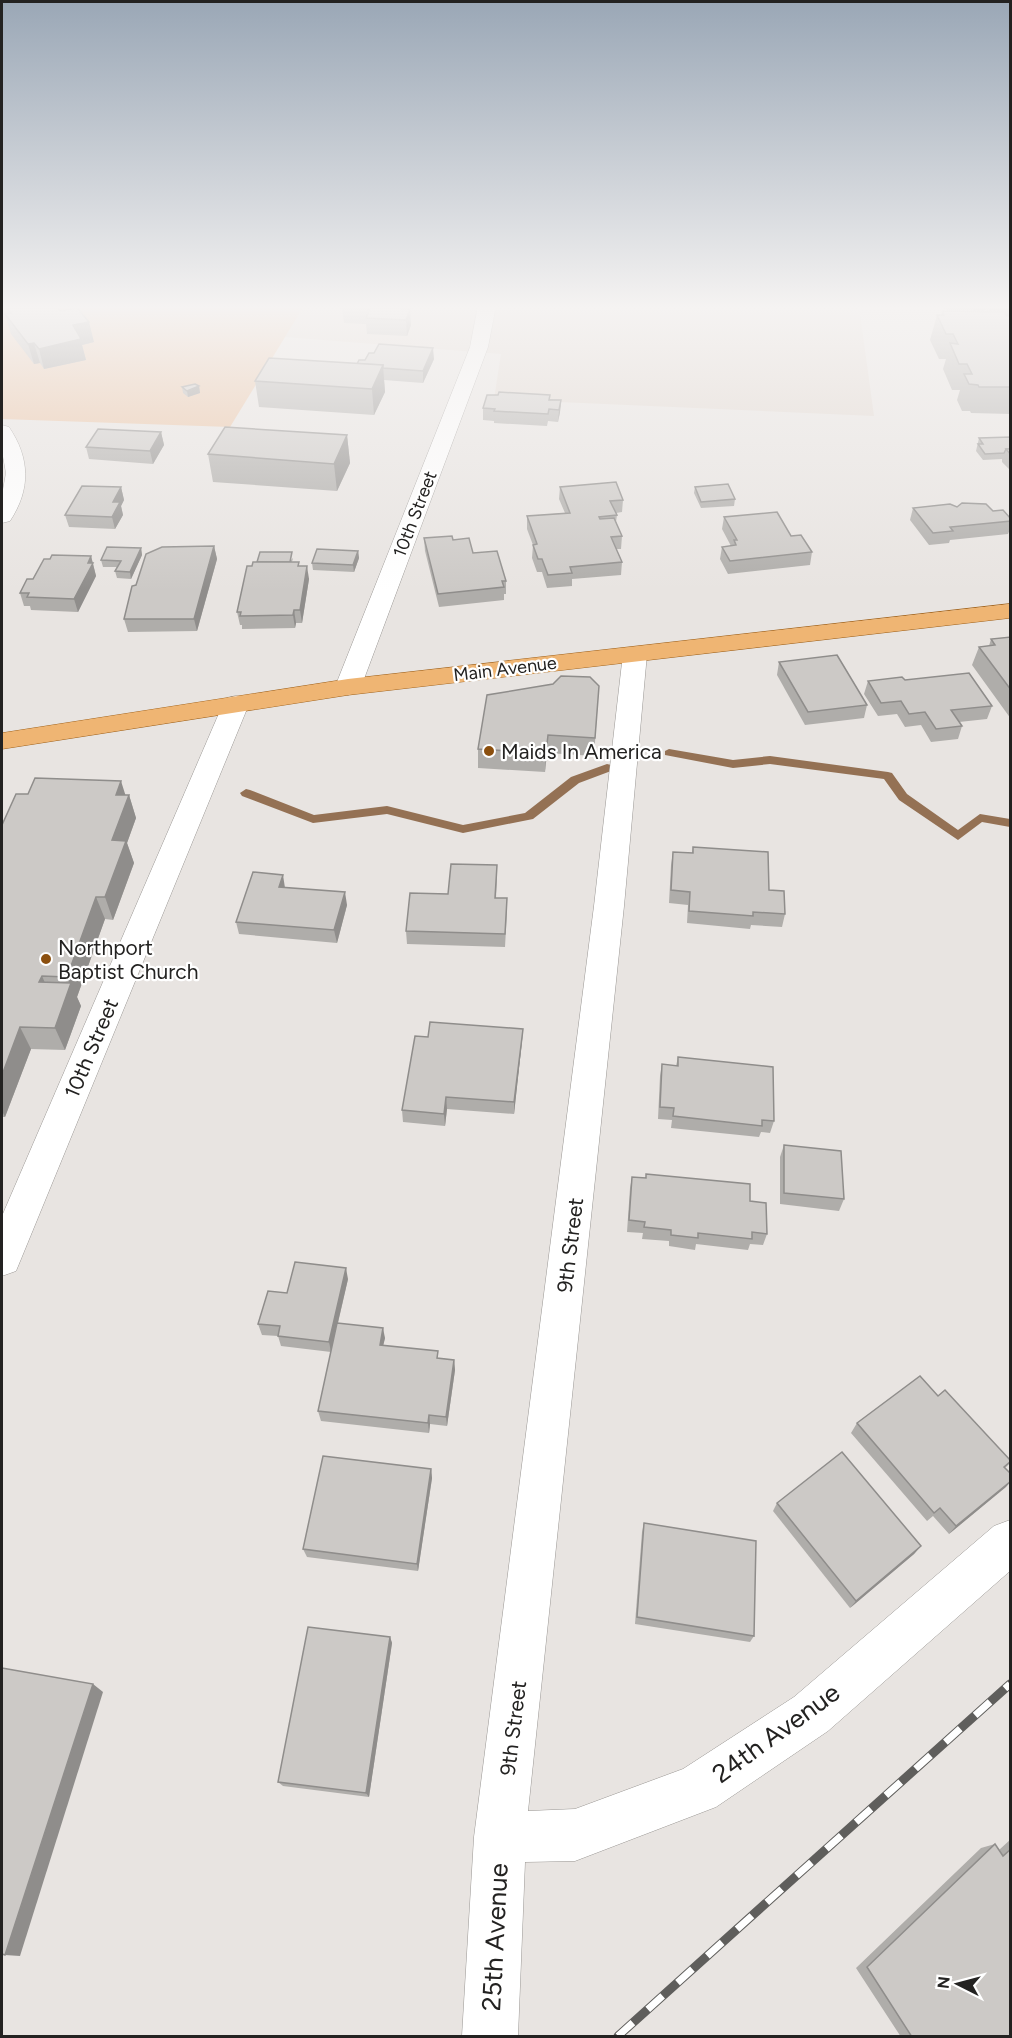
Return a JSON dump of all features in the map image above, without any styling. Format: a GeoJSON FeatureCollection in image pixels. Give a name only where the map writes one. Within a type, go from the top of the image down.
{"type":"FeatureCollection","features":[{"type":"Feature","properties":{"kind":"main road","name":"Main Avenue"},"geometry":{"type":"LineString","coordinates":[[2,741],[348,687],[1011,611]]}},
{"type":"Feature","properties":{"kind":"street","name":"10th Street"},"geometry":{"type":"LineString","coordinates":[[348,687],[458,401]]}},
{"type":"Feature","properties":{"kind":"street"},"geometry":{"type":"LineString","coordinates":[[2,431],[14,452],[18,476],[11,501],[2,516]]}},
{"type":"Feature","properties":{"kind":"street","name":"9th Street"},"geometry":{"type":"LineString","coordinates":[[500,1837],[608,918],[635,654]]}},
{"type":"Feature","properties":{"kind":"street","name":"10th Street"},"geometry":{"type":"LineString","coordinates":[[2,1259],[236,704]]}},
{"type":"Feature","properties":{"kind":"street","name":"24th Avenue"},"geometry":{"type":"LineString","coordinates":[[500,1837],[574,1835],[698,1789],[811,1714],[1011,1542]]}},
{"type":"Feature","properties":{"kind":"street","name":"25th Avenue"},"geometry":{"type":"LineString","coordinates":[[490,2037],[500,1837]]}},
{"type":"Feature","properties":{"kind":"shaded area"},"geometry":{"type":"Polygon","coordinates":[[[2,401],[246,401],[230,427],[2,419],[2,401]]]}},
{"type":"Feature","properties":{"kind":"shaded area"},"geometry":{"type":"Polygon","coordinates":[[[541,401],[872,401],[874,416],[541,401]]]}},
{"type":"Feature","properties":{"kind":"building"},"geometry":{"type":"Polygon","coordinates":[[[485,401],[561,401],[559,410],[549,409],[548,414],[494,411],[495,409],[483,408],[485,401]]]}},
{"type":"Feature","properties":{"kind":"building"},"geometry":{"type":"Polygon","coordinates":[[[225,427],[347,435],[334,464],[208,454],[225,427]]]}},
{"type":"Feature","properties":{"kind":"building"},"geometry":{"type":"Polygon","coordinates":[[[98,429],[161,432],[150,451],[86,447],[98,429]]]}},
{"type":"Feature","properties":{"kind":"building"},"geometry":{"type":"Polygon","coordinates":[[[1011,437],[1011,449],[1006,449],[1004,453],[985,454],[978,444],[983,444],[979,438],[1011,437]]]}},
{"type":"Feature","properties":{"kind":"building"},"geometry":{"type":"Polygon","coordinates":[[[616,482],[623,500],[610,501],[617,515],[599,517],[600,519],[614,518],[622,536],[611,537],[622,562],[570,567],[572,573],[548,575],[533,545],[537,544],[527,516],[570,513],[560,487],[616,482]]]}},
{"type":"Feature","properties":{"kind":"building"},"geometry":{"type":"Polygon","coordinates":[[[728,484],[735,499],[701,502],[695,487],[728,484]]]}},
{"type":"Feature","properties":{"kind":"building"},"geometry":{"type":"Polygon","coordinates":[[[82,486],[121,487],[113,502],[120,502],[112,517],[65,515],[82,486]]]}},
{"type":"Feature","properties":{"kind":"building"},"geometry":{"type":"Polygon","coordinates":[[[962,503],[986,504],[993,511],[1003,510],[1011,521],[950,527],[953,531],[933,533],[913,508],[950,504],[957,507],[962,503]]]}},
{"type":"Feature","properties":{"kind":"building"},"geometry":{"type":"Polygon","coordinates":[[[777,512],[791,536],[801,535],[812,552],[730,561],[722,547],[736,545],[734,540],[737,540],[724,517],[777,512]]]}},
{"type":"Feature","properties":{"kind":"building"},"geometry":{"type":"Polygon","coordinates":[[[452,536],[453,540],[469,538],[473,553],[497,551],[506,581],[502,581],[504,587],[438,594],[424,538],[452,536]]]}},
{"type":"Feature","properties":{"kind":"building"},"geometry":{"type":"Polygon","coordinates":[[[214,546],[194,619],[124,619],[132,586],[136,585],[146,554],[162,547],[214,546]]]}},
{"type":"Feature","properties":{"kind":"building"},"geometry":{"type":"Polygon","coordinates":[[[107,547],[141,548],[130,572],[115,571],[121,561],[101,560],[107,547]]]}},
{"type":"Feature","properties":{"kind":"building"},"geometry":{"type":"Polygon","coordinates":[[[317,549],[358,551],[353,565],[312,563],[317,549]]]}},
{"type":"Feature","properties":{"kind":"building"},"geometry":{"type":"Polygon","coordinates":[[[260,552],[292,552],[290,562],[257,562],[260,552]]]}},
{"type":"Feature","properties":{"kind":"building"},"geometry":{"type":"Polygon","coordinates":[[[52,555],[91,556],[88,563],[93,563],[74,599],[27,597],[29,593],[20,593],[27,579],[33,579],[44,559],[50,559],[52,555]]]}},
{"type":"Feature","properties":{"kind":"building"},"geometry":{"type":"Polygon","coordinates":[[[253,562],[299,562],[298,566],[307,566],[300,610],[294,610],[293,615],[240,616],[241,612],[237,612],[247,566],[252,566],[253,562]]]}},
{"type":"Feature","properties":{"kind":"building"},"geometry":{"type":"Polygon","coordinates":[[[1011,637],[1011,690],[979,647],[995,645],[991,639],[1011,637]]]}},
{"type":"Feature","properties":{"kind":"building"},"geometry":{"type":"Polygon","coordinates":[[[837,655],[867,705],[808,712],[779,662],[837,655]]]}},
{"type":"Feature","properties":{"kind":"building"},"geometry":{"type":"Polygon","coordinates":[[[969,673],[992,706],[951,710],[962,726],[936,729],[925,712],[909,714],[901,701],[881,703],[868,681],[902,677],[905,680],[969,673]]]}},
{"type":"Feature","properties":{"kind":"building"},"geometry":{"type":"Polygon","coordinates":[[[561,676],[590,677],[599,686],[595,738],[548,735],[546,753],[478,749],[487,695],[553,684],[561,676]]]}},
{"type":"Feature","properties":{"kind":"building","name":"Northport Baptist Church"},"geometry":{"type":"Polygon","coordinates":[[[35,778],[121,781],[116,795],[129,795],[112,840],[126,841],[105,897],[96,897],[67,977],[42,976],[39,982],[71,983],[55,1028],[20,1027],[2,1075],[2,825],[16,794],[28,794],[35,778]]]}},
{"type":"Feature","properties":{"kind":"building"},"geometry":{"type":"Polygon","coordinates":[[[693,847],[768,852],[769,890],[784,891],[785,914],[753,912],[753,916],[689,911],[690,892],[671,890],[673,852],[693,853],[693,847]]]}},
{"type":"Feature","properties":{"kind":"building"},"geometry":{"type":"Polygon","coordinates":[[[451,864],[497,865],[495,898],[507,898],[505,934],[406,931],[410,893],[448,894],[451,864]]]}},
{"type":"Feature","properties":{"kind":"building"},"geometry":{"type":"Polygon","coordinates":[[[253,872],[283,875],[279,887],[345,892],[334,930],[236,922],[253,872]]]}},
{"type":"Feature","properties":{"kind":"building"},"geometry":{"type":"Polygon","coordinates":[[[430,1022],[523,1029],[514,1102],[446,1097],[444,1114],[402,1110],[415,1036],[428,1037],[430,1022]]]}},
{"type":"Feature","properties":{"kind":"building"},"geometry":{"type":"Polygon","coordinates":[[[678,1057],[773,1067],[774,1121],[762,1120],[762,1126],[673,1116],[674,1108],[660,1107],[662,1064],[678,1066],[678,1057]]]}},
{"type":"Feature","properties":{"kind":"building"},"geometry":{"type":"Polygon","coordinates":[[[784,1145],[841,1151],[844,1199],[784,1193],[784,1145]]]}},
{"type":"Feature","properties":{"kind":"building"},"geometry":{"type":"Polygon","coordinates":[[[646,1174],[750,1184],[750,1201],[766,1203],[767,1234],[752,1232],[752,1239],[698,1233],[698,1238],[671,1235],[671,1230],[644,1227],[645,1222],[629,1220],[632,1177],[646,1178],[646,1174]]]}},
{"type":"Feature","properties":{"kind":"building"},"geometry":{"type":"Polygon","coordinates":[[[295,1262],[346,1268],[329,1342],[278,1336],[280,1326],[258,1324],[268,1291],[287,1293],[295,1262]]]}},
{"type":"Feature","properties":{"kind":"building"},"geometry":{"type":"Polygon","coordinates":[[[337,1323],[383,1328],[380,1345],[438,1351],[437,1358],[454,1360],[446,1417],[429,1415],[428,1423],[318,1411],[337,1323]]]}},
{"type":"Feature","properties":{"kind":"building"},"geometry":{"type":"Polygon","coordinates":[[[920,1376],[938,1396],[945,1390],[1011,1461],[1004,1467],[1011,1474],[1011,1481],[956,1526],[940,1508],[934,1513],[857,1423],[920,1376]]]}},
{"type":"Feature","properties":{"kind":"building"},"geometry":{"type":"Polygon","coordinates":[[[842,1452],[921,1546],[856,1601],[777,1503],[842,1452]]]}},
{"type":"Feature","properties":{"kind":"building"},"geometry":{"type":"Polygon","coordinates":[[[323,1456],[431,1469],[417,1564],[303,1549],[323,1456]]]}},
{"type":"Feature","properties":{"kind":"building"},"geometry":{"type":"Polygon","coordinates":[[[644,1523],[756,1541],[754,1636],[637,1617],[644,1523]]]}},
{"type":"Feature","properties":{"kind":"building"},"geometry":{"type":"Polygon","coordinates":[[[308,1627],[390,1637],[366,1793],[278,1782],[308,1627]]]}},
{"type":"Feature","properties":{"kind":"building"},"geometry":{"type":"Polygon","coordinates":[[[2,1668],[93,1684],[5,1955],[2,1954],[2,1668]]]}},
{"type":"Feature","properties":{"kind":"building"},"geometry":{"type":"Polygon","coordinates":[[[995,1844],[1003,1856],[1011,1849],[1011,2037],[912,2037],[867,1967],[995,1844]]]}},
{"type":"Feature","properties":{"kind":"waterway"},"geometry":{"type":"LineString","coordinates":[[669,753],[733,764],[770,760],[888,776],[903,797],[958,836],[980,818],[1010,823]]}},
{"type":"Feature","properties":{"kind":"waterway"},"geometry":{"type":"LineString","coordinates":[[246,793],[313,819],[387,810],[463,829],[529,816],[575,780],[607,768]]}},
{"type":"Feature","properties":{"kind":"railway"},"geometry":{"type":"LineString","coordinates":[[618,2036],[1010,1684]]}},
{"type":"Feature","properties":{"kind":"place","name":"Maids In America"},"geometry":{"type":"Point","coordinates":[489,751]}},
{"type":"Feature","properties":{"kind":"place","name":"Northport Baptist Church"},"geometry":{"type":"Point","coordinates":[46,959]}}]}
